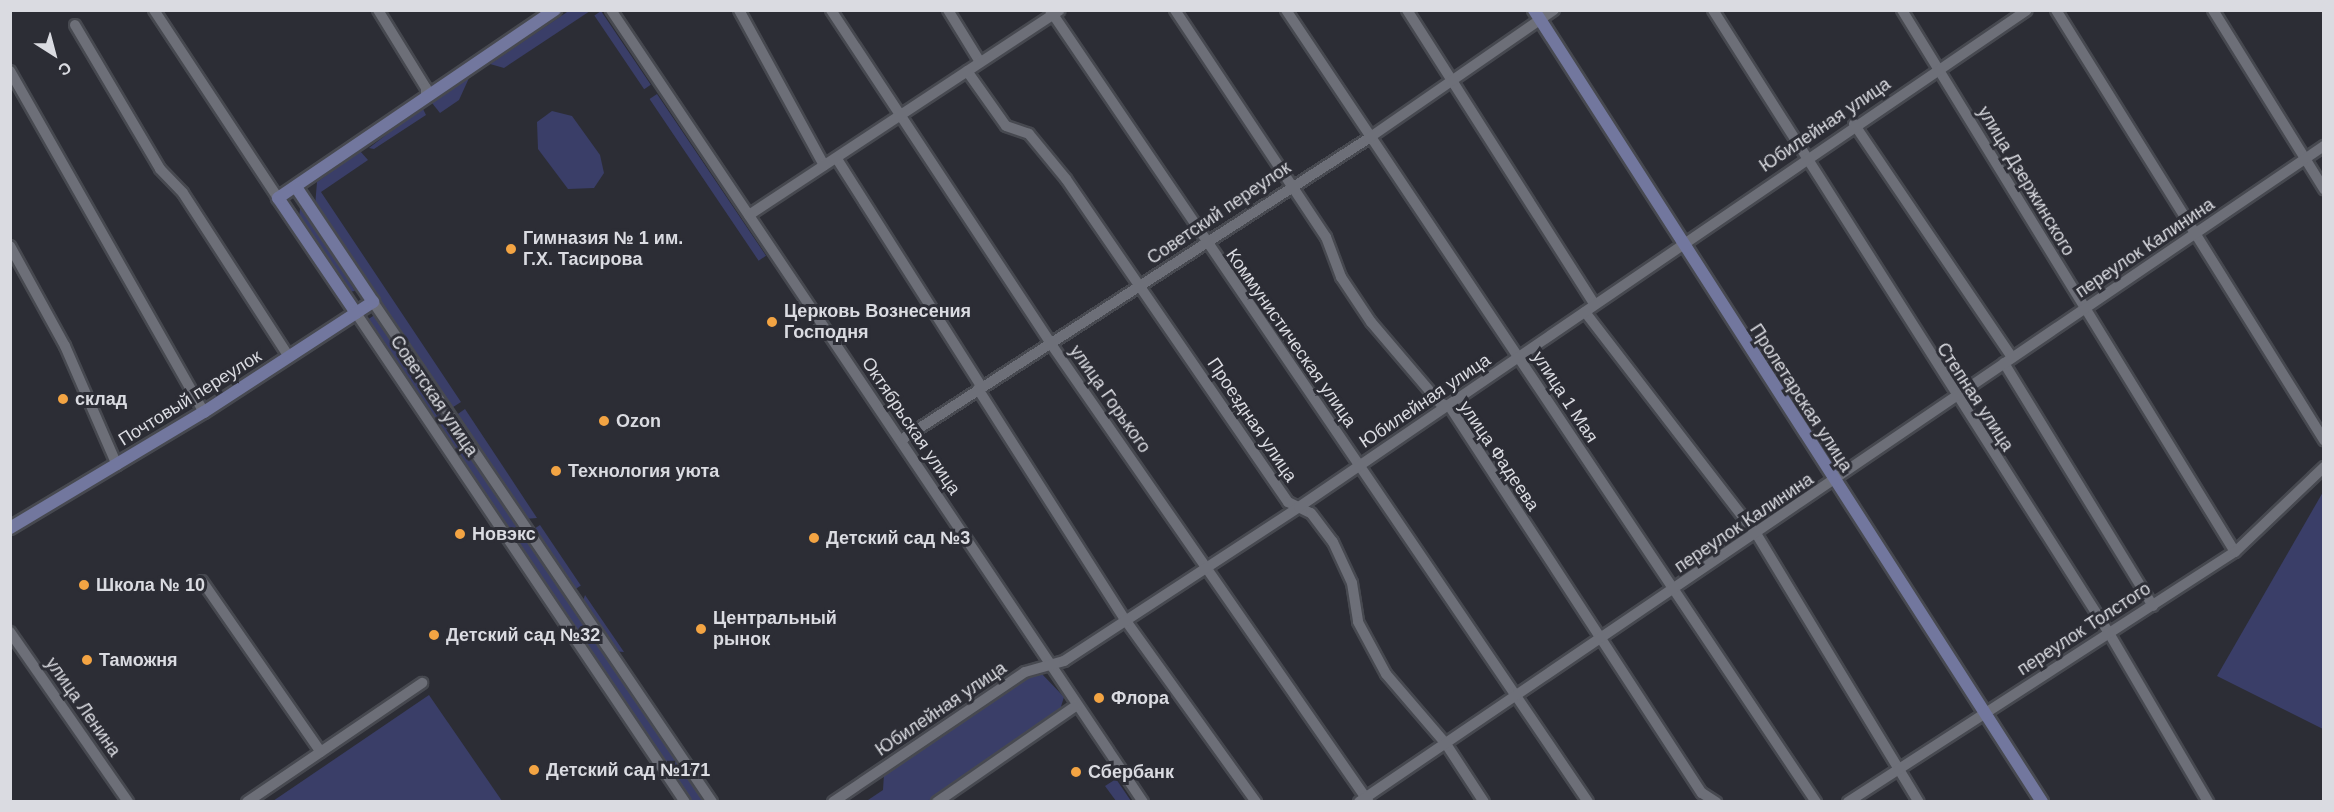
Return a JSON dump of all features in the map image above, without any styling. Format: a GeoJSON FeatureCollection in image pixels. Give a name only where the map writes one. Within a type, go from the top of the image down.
{"type":"FeatureCollection","features":[{"type":"Feature","properties":{"kind":"main road"},"geometry":{"type":"LineString","coordinates":[[278,198],[555,10]]}},
{"type":"Feature","properties":{"kind":"main road","name":"Пролетарская улица"},"geometry":{"type":"LineString","coordinates":[[1536,15],[1680,244],[2042,801]]}},
{"type":"Feature","properties":{"kind":"main road","name":"Советская улица"},"geometry":{"type":"LineString","coordinates":[[296,187],[373,302]]}},
{"type":"Feature","properties":{"kind":"main road","name":"Советская улица"},"geometry":{"type":"LineString","coordinates":[[278,198],[356,313]]}},
{"type":"Feature","properties":{"kind":"main road","name":"Почтовый переулок"},"geometry":{"type":"LineString","coordinates":[[10,528],[204,412],[373,302]]}},
{"type":"Feature","properties":{"kind":"main road"},"geometry":{"type":"LineString","coordinates":[[10,513],[24,520]]}},
{"type":"Feature","properties":{"kind":"street","name":"Советская улица"},"geometry":{"type":"LineString","coordinates":[[154,10],[278,198]]}},
{"type":"Feature","properties":{"kind":"street"},"geometry":{"type":"LineString","coordinates":[[378,10],[426,88],[426,97]]}},
{"type":"Feature","properties":{"kind":"street","name":"Октябрьская улица"},"geometry":{"type":"LineString","coordinates":[[612,10],[1143,801]]}},
{"type":"Feature","properties":{"kind":"street"},"geometry":{"type":"LineString","coordinates":[[739,10],[824,165]]}},
{"type":"Feature","properties":{"kind":"street","name":"улица Горького"},"geometry":{"type":"LineString","coordinates":[[831,10],[1049,341],[1207,565],[1364,800]]}},
{"type":"Feature","properties":{"kind":"street"},"geometry":{"type":"LineString","coordinates":[[948,10],[980,62]]}},
{"type":"Feature","properties":{"kind":"street","name":"улица Фадеева"},"geometry":{"type":"LineString","coordinates":[[1175,10],[1292,184],[1371,322],[1440,402],[1450,406],[1701,793],[1716,801]]}},
{"type":"Feature","properties":{"kind":"street","name":"улица 1 Мая"},"geometry":{"type":"LineString","coordinates":[[1286,10],[1369,138],[1519,357],[1672,591],[1815,801]]}},
{"type":"Feature","properties":{"kind":"street"},"geometry":{"type":"LineString","coordinates":[[1407,10],[1453,79],[1456,94],[1594,303]]}},
{"type":"Feature","properties":{"kind":"street","name":"Советский переулок"},"geometry":{"type":"LineString","coordinates":[[901,440],[1049,341],[1141,286],[1292,184],[1369,138],[1453,79],[1536,15],[1554,10]]}},
{"type":"Feature","properties":{"kind":"street","name":"Степная улица"},"geometry":{"type":"LineString","coordinates":[[1713,10],[1955,398],[2109,633],[2208,801]]}},
{"type":"Feature","properties":{"kind":"street","name":"улица Дзержинского"},"geometry":{"type":"LineString","coordinates":[[1902,10],[2084,310],[2235,552]]}},
{"type":"Feature","properties":{"kind":"street","name":"Юбилейная улица"},"geometry":{"type":"LineString","coordinates":[[833,801],[1025,672],[1052,668],[1299,507],[1450,406],[1585,312],[1594,303],[1854,124],[2027,10]]}},
{"type":"Feature","properties":{"kind":"street"},"geometry":{"type":"LineString","coordinates":[[2056,10],[2194,235],[2324,440]]}},
{"type":"Feature","properties":{"kind":"street"},"geometry":{"type":"LineString","coordinates":[[2212,10],[2324,189]]}},
{"type":"Feature","properties":{"kind":"street"},"geometry":{"type":"LineString","coordinates":[[749,215],[824,165],[837,159],[1055,12]]}},
{"type":"Feature","properties":{"kind":"street","name":"Коммунистическая улица"},"geometry":{"type":"LineString","coordinates":[[1055,12],[1203,242],[1360,465],[1588,801]]}},
{"type":"Feature","properties":{"kind":"street"},"geometry":{"type":"LineString","coordinates":[[75,25],[160,169],[183,193],[289,357]]}},
{"type":"Feature","properties":{"kind":"street"},"geometry":{"type":"LineString","coordinates":[[10,71],[204,412]]}},
{"type":"Feature","properties":{"kind":"street","name":"Проездная улица"},"geometry":{"type":"LineString","coordinates":[[968,71],[1006,126],[1029,134],[1066,178],[1288,502],[1299,507],[1333,542],[1352,583],[1358,622],[1386,674],[1446,744],[1484,801]]}},
{"type":"Feature","properties":{"kind":"street"},"geometry":{"type":"LineString","coordinates":[[1854,124],[2008,360],[2152,606]]}},
{"type":"Feature","properties":{"kind":"street","name":"переулок Калинина"},"geometry":{"type":"LineString","coordinates":[[1364,800],[1757,535],[2008,360],[2324,146]]}},
{"type":"Feature","properties":{"kind":"street"},"geometry":{"type":"LineString","coordinates":[[837,159],[1126,621],[1256,801]]}},
{"type":"Feature","properties":{"kind":"street"},"geometry":{"type":"LineString","coordinates":[[10,246],[65,346],[117,465]]}},
{"type":"Feature","properties":{"kind":"street","name":"Советская улица"},"geometry":{"type":"LineString","coordinates":[[373,302],[712,801]]}},
{"type":"Feature","properties":{"kind":"street"},"geometry":{"type":"LineString","coordinates":[[1585,312],[1757,535],[1897,769],[1919,801]]}},
{"type":"Feature","properties":{"kind":"street","name":"Советская улица"},"geometry":{"type":"LineString","coordinates":[[356,313],[685,801]]}},
{"type":"Feature","properties":{"kind":"street","name":"переулок Толстого"},"geometry":{"type":"LineString","coordinates":[[1848,801],[2235,552],[2324,467]]}},
{"type":"Feature","properties":{"kind":"street"},"geometry":{"type":"LineString","coordinates":[[202,581],[321,752]]}},
{"type":"Feature","properties":{"kind":"street","name":"улица Ленина"},"geometry":{"type":"LineString","coordinates":[[10,632],[128,801]]}},
{"type":"Feature","properties":{"kind":"street"},"geometry":{"type":"LineString","coordinates":[[247,801],[422,683]]}},
{"type":"Feature","properties":{"kind":"street"},"geometry":{"type":"LineString","coordinates":[[937,801],[1077,705]]}},
{"type":"Feature","properties":{"kind":"shaded area"},"geometry":{"type":"Polygon","coordinates":[[[570,10],[590,11],[504,68],[490,64],[570,10]]]}},
{"type":"Feature","properties":{"kind":"shaded area"},"geometry":{"type":"Polygon","coordinates":[[[601,11],[651,85],[644,89],[594,15],[601,11]]]}},
{"type":"Feature","properties":{"kind":"shaded area"},"geometry":{"type":"Polygon","coordinates":[[[469,78],[459,100],[440,113],[432,103],[469,78]]]}},
{"type":"Feature","properties":{"kind":"shaded area"},"geometry":{"type":"Polygon","coordinates":[[[657,94],[766,256],[759,261],[650,99],[657,94]]]}},
{"type":"Feature","properties":{"kind":"shaded area"},"geometry":{"type":"Polygon","coordinates":[[[422,107],[426,115],[374,149],[369,148],[422,107]]]}},
{"type":"Feature","properties":{"kind":"shaded area"},"geometry":{"type":"Polygon","coordinates":[[[552,111],[572,116],[600,155],[604,173],[594,188],[568,189],[538,149],[537,122],[552,111]]]}},
{"type":"Feature","properties":{"kind":"shaded area"},"geometry":{"type":"Polygon","coordinates":[[[360,151],[368,160],[321,192],[461,402],[450,409],[315,206],[317,182],[360,151]]]}},
{"type":"Feature","properties":{"kind":"shaded area"},"geometry":{"type":"Polygon","coordinates":[[[300,209],[305,209],[355,291],[348,292],[299,218],[300,209]]]}},
{"type":"Feature","properties":{"kind":"shaded area"},"geometry":{"type":"Polygon","coordinates":[[[376,314],[705,801],[689,802],[365,321],[376,314]]]}},
{"type":"Feature","properties":{"kind":"shaded area"},"geometry":{"type":"Polygon","coordinates":[[[465,409],[537,518],[525,519],[455,416],[465,409]]]}},
{"type":"Feature","properties":{"kind":"shaded area"},"geometry":{"type":"Polygon","coordinates":[[[2323,492],[2323,729],[2217,676],[2323,492]]]}},
{"type":"Feature","properties":{"kind":"shaded area"},"geometry":{"type":"Polygon","coordinates":[[[540,525],[581,586],[573,591],[533,530],[540,525]]]}},
{"type":"Feature","properties":{"kind":"shaded area"},"geometry":{"type":"Polygon","coordinates":[[[585,595],[624,652],[613,651],[582,604],[585,595]]]}},
{"type":"Feature","properties":{"kind":"shaded area"},"geometry":{"type":"Polygon","coordinates":[[[1042,674],[1064,697],[1059,713],[929,801],[865,802],[883,790],[884,774],[1032,675],[1042,674]]]}},
{"type":"Feature","properties":{"kind":"shaded area"},"geometry":{"type":"Polygon","coordinates":[[[429,695],[502,801],[273,801],[429,695]]]}},
{"type":"Feature","properties":{"kind":"shaded area"},"geometry":{"type":"Polygon","coordinates":[[[1116,779],[1131,801],[1116,801],[1105,786],[1116,779]]]}},
{"type":"Feature","properties":{"kind":"place","name":"Гимназия № 1 им. Г.Х. Тасирова"},"geometry":{"type":"Point","coordinates":[511,249]}},
{"type":"Feature","properties":{"kind":"place","name":"Церковь Вознесения Господня"},"geometry":{"type":"Point","coordinates":[772,322]}},
{"type":"Feature","properties":{"kind":"place","name":"склад"},"geometry":{"type":"Point","coordinates":[63,399]}},
{"type":"Feature","properties":{"kind":"place","name":"Ozon"},"geometry":{"type":"Point","coordinates":[604,421]}},
{"type":"Feature","properties":{"kind":"place","name":"Технология уюта"},"geometry":{"type":"Point","coordinates":[556,471]}},
{"type":"Feature","properties":{"kind":"place","name":"Новэкс"},"geometry":{"type":"Point","coordinates":[460,534]}},
{"type":"Feature","properties":{"kind":"place","name":"Детский сад №3"},"geometry":{"type":"Point","coordinates":[814,538]}},
{"type":"Feature","properties":{"kind":"place","name":"Школа № 10"},"geometry":{"type":"Point","coordinates":[84,585]}},
{"type":"Feature","properties":{"kind":"place","name":"Центральный рынок"},"geometry":{"type":"Point","coordinates":[701,629]}},
{"type":"Feature","properties":{"kind":"place","name":"Детский сад №32"},"geometry":{"type":"Point","coordinates":[434,635]}},
{"type":"Feature","properties":{"kind":"place","name":"Таможня"},"geometry":{"type":"Point","coordinates":[87,660]}},
{"type":"Feature","properties":{"kind":"place","name":"Флора"},"geometry":{"type":"Point","coordinates":[1099,698]}},
{"type":"Feature","properties":{"kind":"place","name":"Детский сад №171"},"geometry":{"type":"Point","coordinates":[534,770]}},
{"type":"Feature","properties":{"kind":"place","name":"Сбербанк"},"geometry":{"type":"Point","coordinates":[1076,772]}}]}
